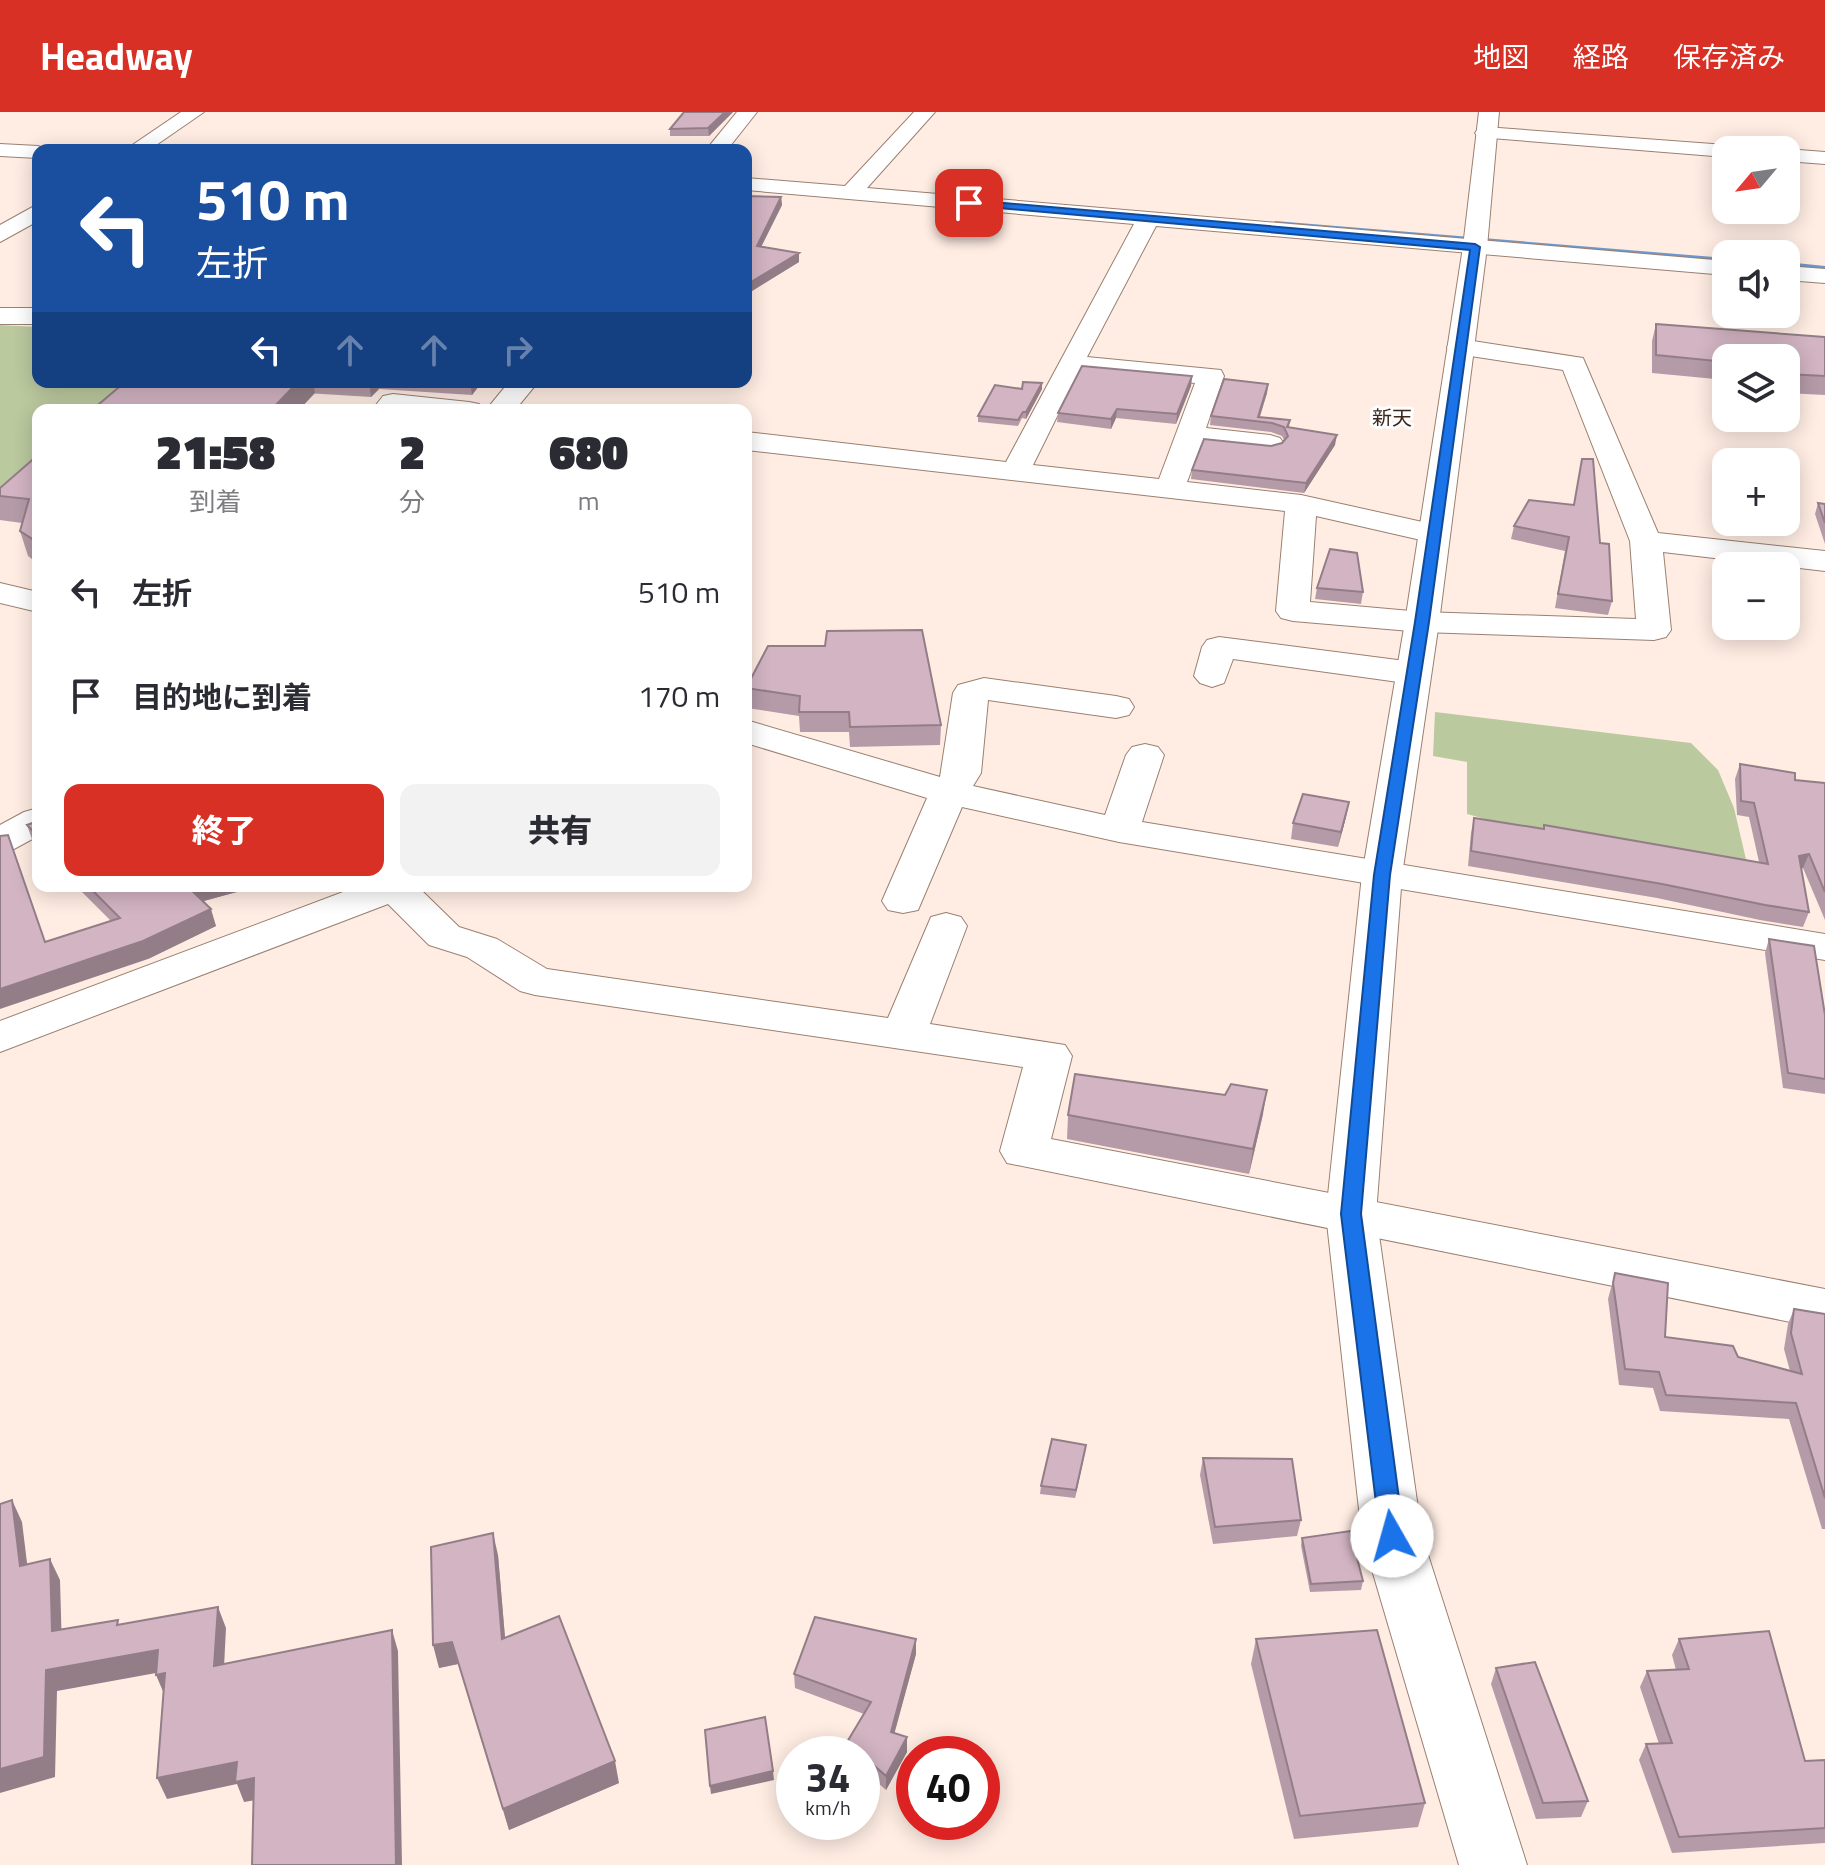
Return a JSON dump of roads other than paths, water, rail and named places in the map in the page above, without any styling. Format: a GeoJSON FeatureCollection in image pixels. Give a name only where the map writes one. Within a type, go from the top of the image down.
{"type":"FeatureCollection","features":[{"type":"Feature","properties":{"kind":"street"},"geometry":{"type":"LineString","coordinates":[[144,144],[194,112]]}},
{"type":"Feature","properties":{"kind":"street"},"geometry":{"type":"LineString","coordinates":[[721,144],[747,112]]}},
{"type":"Feature","properties":{"kind":"street"},"geometry":{"type":"LineString","coordinates":[[850,193],[925,112]]}},
{"type":"Feature","properties":{"kind":"street"},"geometry":{"type":"LineString","coordinates":[[1493,1865],[1392,1536],[1351,1214],[1382,875],[1422,622],[1475,247],[1487,123],[1712,149]]}},
{"type":"Feature","properties":{"kind":"street"},"geometry":{"type":"LineString","coordinates":[[0,150],[32,152]]}},
{"type":"Feature","properties":{"kind":"street"},"geometry":{"type":"LineString","coordinates":[[1800,156],[1825,158]]}},
{"type":"Feature","properties":{"kind":"street"},"geometry":{"type":"LineString","coordinates":[[752,185],[1712,267]]}},
{"type":"Feature","properties":{"kind":"street"},"geometry":{"type":"LineString","coordinates":[[0,235],[32,215]]}},
{"type":"Feature","properties":{"kind":"street"},"geometry":{"type":"LineString","coordinates":[[1015,472],[1148,219]]}},
{"type":"Feature","properties":{"kind":"street"},"geometry":{"type":"LineString","coordinates":[[1800,274],[1825,276]]}},
{"type":"Feature","properties":{"kind":"street"},"geometry":{"type":"LineString","coordinates":[[0,316],[32,316]]}},
{"type":"Feature","properties":{"kind":"street"},"geometry":{"type":"LineString","coordinates":[[1301,504],[1293,611],[1422,622],[1654,630],[1646,541],[1574,364],[1460,347]]}},
{"type":"Feature","properties":{"kind":"street"},"geometry":{"type":"LineString","coordinates":[[1070,363],[1211,376],[1170,489]]}},
{"type":"Feature","properties":{"kind":"street"},"geometry":{"type":"LineString","coordinates":[[505,404],[519,388]]}},
{"type":"Feature","properties":{"kind":"street"},"geometry":{"type":"LineString","coordinates":[[391,404],[412,404]]}},
{"type":"Feature","properties":{"kind":"street"},"geometry":{"type":"LineString","coordinates":[[1192,435],[1270,444]]}},
{"type":"Feature","properties":{"kind":"street"},"geometry":{"type":"LineString","coordinates":[[752,442],[1301,504],[1434,534]]}},
{"type":"Feature","properties":{"kind":"street"},"geometry":{"type":"LineString","coordinates":[[1646,541],[1825,561]]}},
{"type":"Feature","properties":{"kind":"street"},"geometry":{"type":"LineString","coordinates":[[0,593],[32,601]]}},
{"type":"Feature","properties":{"kind":"street"},"geometry":{"type":"LineString","coordinates":[[1219,649],[1413,673]]}},
{"type":"Feature","properties":{"kind":"street"},"geometry":{"type":"LineString","coordinates":[[903,901],[949,792],[962,773],[971,693],[984,689],[1116,707]]}},
{"type":"Feature","properties":{"kind":"street"},"geometry":{"type":"LineString","coordinates":[[752,733],[949,792],[1119,830],[1825,947]]}},
{"type":"Feature","properties":{"kind":"street"},"geometry":{"type":"LineString","coordinates":[[1119,830],[1145,755]]}},
{"type":"Feature","properties":{"kind":"street"},"geometry":{"type":"LineString","coordinates":[[0,841],[32,823]]}},
{"type":"Feature","properties":{"kind":"street"},"geometry":{"type":"LineString","coordinates":[[0,1037],[381,892]]}},
{"type":"Feature","properties":{"kind":"street"},"geometry":{"type":"LineString","coordinates":[[399,892],[444,936],[482,948],[535,981],[1049,1056],[1024,1151],[1825,1309]]}},
{"type":"Feature","properties":{"kind":"street"},"geometry":{"type":"LineString","coordinates":[[904,1034],[946,926]]}},
{"type":"Feature","properties":{"kind":"waterway"},"geometry":{"type":"LineString","coordinates":[[1275,223],[1712,259]]}},
{"type":"Feature","properties":{"kind":"waterway"},"geometry":{"type":"LineString","coordinates":[[1800,265],[1825,268]]}},
{"type":"Feature","properties":{"kind":"district","name":"新天"},"geometry":{"type":"Point","coordinates":[1392,417]}}]}
